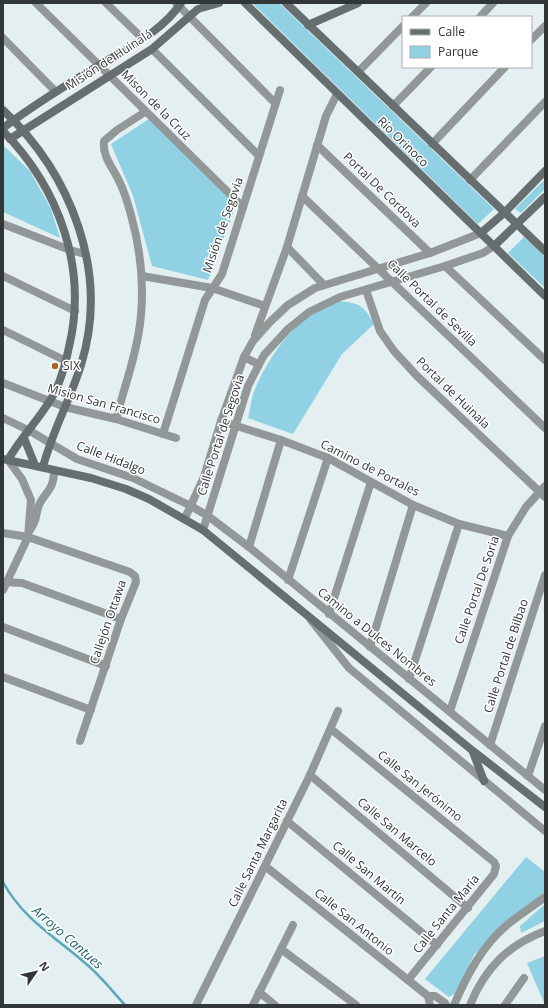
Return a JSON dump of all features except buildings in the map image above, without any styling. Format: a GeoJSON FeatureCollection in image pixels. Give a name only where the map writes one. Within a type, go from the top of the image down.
{"type":"FeatureCollection","features":[{"type":"Feature","properties":{"kind":"street","name":"Mison de la Cruz"},"geometry":{"type":"LineString","coordinates":[[36,3],[243,207]]}},
{"type":"Feature","properties":{"kind":"street"},"geometry":{"type":"LineString","coordinates":[[106,3],[143,39]]}},
{"type":"Feature","properties":{"kind":"street","name":"Misión de Huinalá"},"geometry":{"type":"LineString","coordinates":[[10,139],[152,49],[198,9],[206,4],[219,3]]}},
{"type":"Feature","properties":{"kind":"street","name":"Río Orinoco"},"geometry":{"type":"LineString","coordinates":[[245,3],[545,296]]}},
{"type":"Feature","properties":{"kind":"street","name":"Río Orinoco"},"geometry":{"type":"LineString","coordinates":[[286,3],[517,226],[545,251]]}},
{"type":"Feature","properties":{"kind":"street"},"geometry":{"type":"LineString","coordinates":[[308,25],[358,3]]}},
{"type":"Feature","properties":{"kind":"street"},"geometry":{"type":"LineString","coordinates":[[413,16],[426,3]]}},
{"type":"Feature","properties":{"kind":"street"},"geometry":{"type":"LineString","coordinates":[[481,16],[493,3]]}},
{"type":"Feature","properties":{"kind":"street","name":"Misión de Huinalá"},"geometry":{"type":"LineString","coordinates":[[3,128],[56,92],[143,39],[178,4]]}},
{"type":"Feature","properties":{"kind":"street"},"geometry":{"type":"LineString","coordinates":[[178,4],[275,103]]}},
{"type":"Feature","properties":{"kind":"street"},"geometry":{"type":"LineString","coordinates":[[532,39],[545,26]]}},
{"type":"Feature","properties":{"kind":"street"},"geometry":{"type":"LineString","coordinates":[[358,72],[402,27]]}},
{"type":"Feature","properties":{"kind":"street"},"geometry":{"type":"LineString","coordinates":[[3,38],[56,92]]}},
{"type":"Feature","properties":{"kind":"street"},"geometry":{"type":"LineString","coordinates":[[152,49],[258,155]]}},
{"type":"Feature","properties":{"kind":"street"},"geometry":{"type":"LineString","coordinates":[[393,106],[430,68]]}},
{"type":"Feature","properties":{"kind":"street"},"geometry":{"type":"LineString","coordinates":[[432,144],[504,68]]}},
{"type":"Feature","properties":{"kind":"street","name":"Misión de Segovia"},"geometry":{"type":"LineString","coordinates":[[164,434],[205,300],[222,274],[258,155],[280,90]]}},
{"type":"Feature","properties":{"kind":"street","name":"Calle Portal de Segovia"},"geometry":{"type":"LineString","coordinates":[[185,518],[204,477],[221,421],[244,357],[253,341],[287,247],[326,116],[337,94]]}},
{"type":"Feature","properties":{"kind":"street"},"geometry":{"type":"LineString","coordinates":[[470,180],[545,102]]}},
{"type":"Feature","properties":{"kind":"street"},"geometry":{"type":"LineString","coordinates":[[3,110],[24,130],[40,150],[66,192],[79,225],[89,276],[88,334],[82,364],[50,444],[39,466]]}},
{"type":"Feature","properties":{"kind":"street"},"geometry":{"type":"LineString","coordinates":[[116,419],[136,342],[141,315],[142,276],[137,236],[130,211],[120,182],[106,156],[104,141],[117,130],[145,112]]}},
{"type":"Feature","properties":{"kind":"street"},"geometry":{"type":"LineString","coordinates":[[3,131],[38,173],[53,200],[64,228],[75,276],[75,311],[62,376],[49,402],[30,430],[5,459]]}},
{"type":"Feature","properties":{"kind":"street","name":"Portal De Cordova"},"geometry":{"type":"LineString","coordinates":[[317,145],[430,252]]}},
{"type":"Feature","properties":{"kind":"street"},"geometry":{"type":"LineString","coordinates":[[481,234],[545,171]]}},
{"type":"Feature","properties":{"kind":"street","name":"Calle Portal de Sevilla"},"geometry":{"type":"LineString","coordinates":[[302,196],[545,428]]}},
{"type":"Feature","properties":{"kind":"street"},"geometry":{"type":"LineString","coordinates":[[494,246],[517,226],[545,197]]}},
{"type":"Feature","properties":{"kind":"street"},"geometry":{"type":"LineString","coordinates":[[3,224],[70,250],[85,254]]}},
{"type":"Feature","properties":{"kind":"street","name":"Calle Portal de Segovia"},"geometry":{"type":"LineString","coordinates":[[253,341],[288,305],[324,285],[378,269],[481,234]]}},
{"type":"Feature","properties":{"kind":"street","name":"Calle Portal de Segovia"},"geometry":{"type":"LineString","coordinates":[[203,530],[248,386],[258,364],[269,349],[288,329],[309,312],[340,297],[445,266],[483,253],[494,246]]}},
{"type":"Feature","properties":{"kind":"street"},"geometry":{"type":"LineString","coordinates":[[287,247],[324,285]]}},
{"type":"Feature","properties":{"kind":"street"},"geometry":{"type":"LineString","coordinates":[[445,266],[545,360]]}},
{"type":"Feature","properties":{"kind":"street"},"geometry":{"type":"LineString","coordinates":[[3,276],[75,311]]}},
{"type":"Feature","properties":{"kind":"street"},"geometry":{"type":"LineString","coordinates":[[142,276],[212,288],[265,306]]}},
{"type":"Feature","properties":{"kind":"street","name":"Portal de Huinala"},"geometry":{"type":"LineString","coordinates":[[366,290],[377,324],[394,351],[417,376],[543,492]]}},
{"type":"Feature","properties":{"kind":"street"},"geometry":{"type":"LineString","coordinates":[[3,330],[66,361]]}},
{"type":"Feature","properties":{"kind":"street"},"geometry":{"type":"LineString","coordinates":[[244,357],[258,364]]}},
{"type":"Feature","properties":{"kind":"street","name":"Mision San Francisco"},"geometry":{"type":"LineString","coordinates":[[3,383],[49,402],[116,419],[176,438]]}},
{"type":"Feature","properties":{"kind":"street","name":"Calle Hidalgo"},"geometry":{"type":"LineString","coordinates":[[3,418],[30,430],[76,459],[133,478],[191,506]]}},
{"type":"Feature","properties":{"kind":"street","name":"Camino de Portales"},"geometry":{"type":"LineString","coordinates":[[221,421],[281,440],[328,458],[414,505],[459,524],[508,536]]}},
{"type":"Feature","properties":{"kind":"street"},"geometry":{"type":"LineString","coordinates":[[24,438],[39,466]]}},
{"type":"Feature","properties":{"kind":"street"},"geometry":{"type":"LineString","coordinates":[[249,547],[281,440]]}},
{"type":"Feature","properties":{"kind":"street"},"geometry":{"type":"LineString","coordinates":[[288,580],[328,458]]}},
{"type":"Feature","properties":{"kind":"street"},"geometry":{"type":"LineString","coordinates":[[5,459],[39,466],[126,489],[185,518],[203,530],[473,751],[545,807]]}},
{"type":"Feature","properties":{"kind":"street"},"geometry":{"type":"LineString","coordinates":[[5,459],[22,478],[31,500],[29,533]]}},
{"type":"Feature","properties":{"kind":"street"},"geometry":{"type":"LineString","coordinates":[[3,590],[5,582],[37,519],[41,501],[51,487],[54,470]]}},
{"type":"Feature","properties":{"kind":"street"},"geometry":{"type":"LineString","coordinates":[[329,614],[371,482]]}},
{"type":"Feature","properties":{"kind":"street","name":"Calle Portal De Soria"},"geometry":{"type":"LineString","coordinates":[[450,711],[508,536],[526,507],[543,492]]}},
{"type":"Feature","properties":{"kind":"street"},"geometry":{"type":"LineString","coordinates":[[31,500],[41,501]]}},
{"type":"Feature","properties":{"kind":"street"},"geometry":{"type":"LineString","coordinates":[[370,647],[414,505]]}},
{"type":"Feature","properties":{"kind":"street","name":"Camino a Dulces Nombres"},"geometry":{"type":"LineString","coordinates":[[191,506],[208,516],[249,547],[545,790]]}},
{"type":"Feature","properties":{"kind":"street"},"geometry":{"type":"LineString","coordinates":[[409,679],[459,524]]}},
{"type":"Feature","properties":{"kind":"street","name":"Callejón Ottawa"},"geometry":{"type":"LineString","coordinates":[[3,533],[29,533],[133,573],[136,582],[121,619],[80,741]]}},
{"type":"Feature","properties":{"kind":"street","name":"Calle Portal de Bilbao"},"geometry":{"type":"LineString","coordinates":[[490,745],[545,575]]}},
{"type":"Feature","properties":{"kind":"street"},"geometry":{"type":"LineString","coordinates":[[5,582],[22,583],[121,619]]}},
{"type":"Feature","properties":{"kind":"street"},"geometry":{"type":"LineString","coordinates":[[307,614],[349,668],[545,831]]}},
{"type":"Feature","properties":{"kind":"street"},"geometry":{"type":"LineString","coordinates":[[3,627],[106,666]]}},
{"type":"Feature","properties":{"kind":"street"},"geometry":{"type":"LineString","coordinates":[[3,677],[91,710]]}},
{"type":"Feature","properties":{"kind":"street","name":"Calle Santa Margarita"},"geometry":{"type":"LineString","coordinates":[[196,1005],[310,775],[331,730],[338,711]]}},
{"type":"Feature","properties":{"kind":"street"},"geometry":{"type":"LineString","coordinates":[[528,776],[545,726]]}},
{"type":"Feature","properties":{"kind":"street","name":"Calle San Jerónimo"},"geometry":{"type":"LineString","coordinates":[[331,730],[494,862]]}},
{"type":"Feature","properties":{"kind":"street"},"geometry":{"type":"LineString","coordinates":[[473,751],[484,781]]}},
{"type":"Feature","properties":{"kind":"street","name":"Calle San Marcelo"},"geometry":{"type":"LineString","coordinates":[[310,775],[468,908]]}},
{"type":"Feature","properties":{"kind":"street","name":"Calle San Martín"},"geometry":{"type":"LineString","coordinates":[[287,821],[436,944]]}},
{"type":"Feature","properties":{"kind":"street","name":"Calle Santa María"},"geometry":{"type":"LineString","coordinates":[[408,980],[436,944],[468,908],[494,874],[496,870],[494,862]]}},
{"type":"Feature","properties":{"kind":"street","name":"Calle San Antonio"},"geometry":{"type":"LineString","coordinates":[[265,866],[428,996],[435,996],[446,1003],[446,1005]]}},
{"type":"Feature","properties":{"kind":"street"},"geometry":{"type":"LineString","coordinates":[[454,1005],[468,975],[485,949],[507,925],[545,897]]}},
{"type":"Feature","properties":{"kind":"street"},"geometry":{"type":"LineString","coordinates":[[253,1005],[293,925]]}},
{"type":"Feature","properties":{"kind":"street"},"geometry":{"type":"LineString","coordinates":[[470,1005],[480,981],[497,960],[516,944],[545,931]]}},
{"type":"Feature","properties":{"kind":"street"},"geometry":{"type":"LineString","coordinates":[[281,949],[356,1005]]}},
{"type":"Feature","properties":{"kind":"street"},"geometry":{"type":"LineString","coordinates":[[507,1004],[524,978]]}},
{"type":"Feature","properties":{"kind":"street"},"geometry":{"type":"LineString","coordinates":[[259,992],[275,1005]]}},
{"type":"Feature","properties":{"kind":"street"},"geometry":{"type":"LineString","coordinates":[[428,996],[430,1005]]}},
{"type":"Feature","properties":{"kind":"green space"},"geometry":{"type":"Polygon","coordinates":[[[279,3],[494,209],[478,224],[253,4],[279,3]]]}},
{"type":"Feature","properties":{"kind":"green space"},"geometry":{"type":"Polygon","coordinates":[[[149,119],[236,205],[208,280],[152,266],[133,196],[111,144],[149,119]]]}},
{"type":"Feature","properties":{"kind":"green space"},"geometry":{"type":"Polygon","coordinates":[[[3,145],[30,171],[51,209],[60,238],[3,212],[3,145]]]}},
{"type":"Feature","properties":{"kind":"green space"},"geometry":{"type":"Polygon","coordinates":[[[545,179],[545,189],[521,213],[515,209],[545,179]]]}},
{"type":"Feature","properties":{"kind":"green space"},"geometry":{"type":"Polygon","coordinates":[[[524,237],[545,257],[545,288],[508,253],[524,237]]]}},
{"type":"Feature","properties":{"kind":"green space"},"geometry":{"type":"Polygon","coordinates":[[[339,301],[361,306],[374,324],[342,354],[293,434],[248,418],[253,394],[267,365],[276,351],[298,325],[311,314],[324,306],[339,301]]]}},
{"type":"Feature","properties":{"kind":"green space"},"geometry":{"type":"Polygon","coordinates":[[[526,857],[545,872],[545,892],[503,926],[474,955],[456,993],[449,997],[425,979],[526,857]]]}},
{"type":"Feature","properties":{"kind":"green space"},"geometry":{"type":"Polygon","coordinates":[[[545,904],[545,921],[521,933],[520,926],[545,904]]]}},
{"type":"Feature","properties":{"kind":"green space"},"geometry":{"type":"Polygon","coordinates":[[[545,956],[545,1005],[527,963],[545,956]]]}},
{"type":"Feature","properties":{"kind":"waterway","name":"Arroyo Cantues"},"geometry":{"type":"LineString","coordinates":[[3,882],[11,895],[30,917],[101,978],[125,1005]]}},
{"type":"Feature","properties":{"kind":"place","name":"SIX"},"geometry":{"type":"Point","coordinates":[55,366]}}]}
